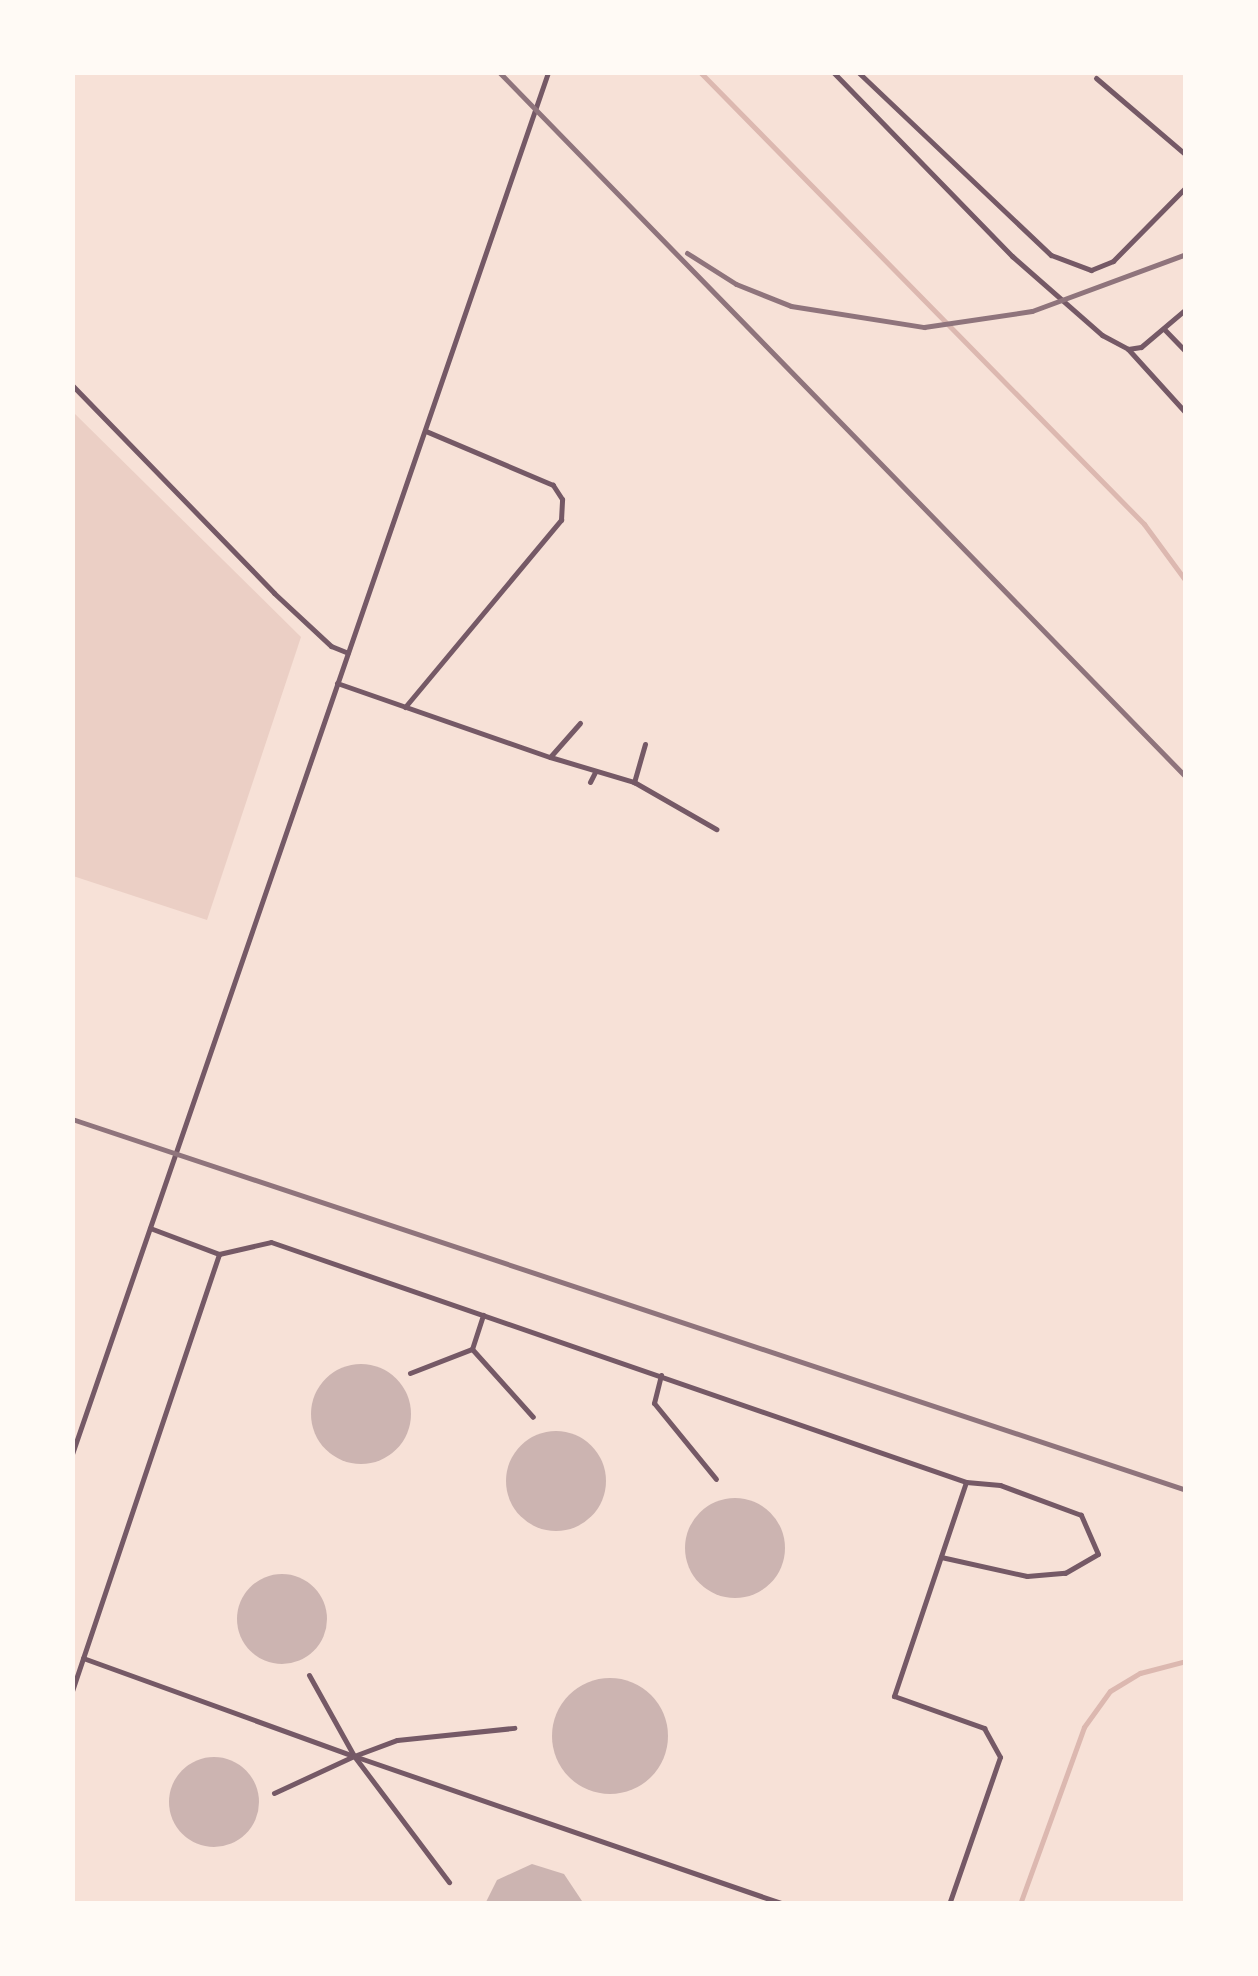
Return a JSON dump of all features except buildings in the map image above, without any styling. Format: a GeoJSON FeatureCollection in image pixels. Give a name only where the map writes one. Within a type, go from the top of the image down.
{"type":"FeatureCollection","features":[{"type":"Feature","properties":{"kind":"lane"},"geometry":{"type":"LineString","coordinates":[[72,1454],[548,72]]}},
{"type":"Feature","properties":{"kind":"lane"},"geometry":{"type":"LineString","coordinates":[[833,72],[1012,256],[1102,336],[1128,349],[1186,413]]}},
{"type":"Feature","properties":{"kind":"lane"},"geometry":{"type":"LineString","coordinates":[[858,72],[1052,255],[1091,270],[1113,261],[1186,187]]}},
{"type":"Feature","properties":{"kind":"lane"},"geometry":{"type":"LineString","coordinates":[[1096,78],[1186,154]]}},
{"type":"Feature","properties":{"kind":"lane"},"geometry":{"type":"LineString","coordinates":[[1128,349],[1141,348],[1186,309]]}},
{"type":"Feature","properties":{"kind":"lane"},"geometry":{"type":"LineString","coordinates":[[1164,329],[1186,352]]}},
{"type":"Feature","properties":{"kind":"lane"},"geometry":{"type":"LineString","coordinates":[[72,384],[274,593],[331,646],[348,653]]}},
{"type":"Feature","properties":{"kind":"lane"},"geometry":{"type":"LineString","coordinates":[[405,707],[561,520],[562,499],[553,485],[426,431]]}},
{"type":"Feature","properties":{"kind":"lane"},"geometry":{"type":"LineString","coordinates":[[338,683],[550,758],[634,782],[716,829]]}},
{"type":"Feature","properties":{"kind":"lane"},"geometry":{"type":"LineString","coordinates":[[550,758],[580,722]]}},
{"type":"Feature","properties":{"kind":"lane"},"geometry":{"type":"LineString","coordinates":[[634,782],[645,744]]}},
{"type":"Feature","properties":{"kind":"lane"},"geometry":{"type":"LineString","coordinates":[[590,782],[595,772]]}},
{"type":"Feature","properties":{"kind":"lane"},"geometry":{"type":"LineString","coordinates":[[150,1228],[219,1254],[271,1242],[966,1482],[1000,1485],[1080,1515],[1098,1554],[1064,1573],[1027,1576],[941,1556]]}},
{"type":"Feature","properties":{"kind":"lane"},"geometry":{"type":"LineString","coordinates":[[72,1691],[219,1254]]}},
{"type":"Feature","properties":{"kind":"lane"},"geometry":{"type":"LineString","coordinates":[[472,1349],[483,1315]]}},
{"type":"Feature","properties":{"kind":"lane"},"geometry":{"type":"LineString","coordinates":[[410,1374],[472,1349]]}},
{"type":"Feature","properties":{"kind":"lane"},"geometry":{"type":"LineString","coordinates":[[472,1349],[533,1416]]}},
{"type":"Feature","properties":{"kind":"lane"},"geometry":{"type":"LineString","coordinates":[[661,1376],[654,1403],[716,1479]]}},
{"type":"Feature","properties":{"kind":"lane"},"geometry":{"type":"LineString","coordinates":[[950,1904],[1000,1757],[984,1728],[894,1696],[966,1482]]}},
{"type":"Feature","properties":{"kind":"lane"},"geometry":{"type":"LineString","coordinates":[[83,1658],[785,1904]]}},
{"type":"Feature","properties":{"kind":"lane"},"geometry":{"type":"LineString","coordinates":[[309,1675],[354,1756],[449,1882]]}},
{"type":"Feature","properties":{"kind":"lane"},"geometry":{"type":"LineString","coordinates":[[274,1794],[397,1740],[514,1728]]}},
{"type":"Feature","properties":{"kind":"shaded area"},"geometry":{"type":"Polygon","coordinates":[[[73,412],[301,637],[207,920],[73,876],[73,412]]]}},
{"type":"Feature","properties":{"kind":"waterway"},"geometry":{"type":"LineString","coordinates":[[700,72],[1144,524],[1186,581]]}},
{"type":"Feature","properties":{"kind":"waterway"},"geometry":{"type":"LineString","coordinates":[[1020,1904],[1084,1727],[1110,1691],[1140,1673],[1186,1661]]}},
{"type":"Feature","properties":{"kind":"railway"},"geometry":{"type":"LineString","coordinates":[[499,72],[1186,777]]}},
{"type":"Feature","properties":{"kind":"railway"},"geometry":{"type":"LineString","coordinates":[[687,253],[736,284],[791,306],[924,327],[1032,311],[1186,254]]}},
{"type":"Feature","properties":{"kind":"railway"},"geometry":{"type":"LineString","coordinates":[[72,1119],[1186,1490]]}}]}
